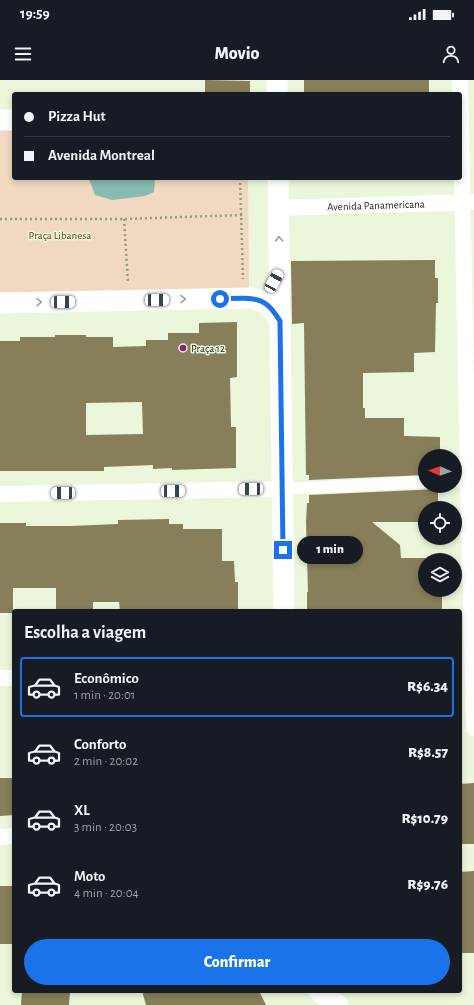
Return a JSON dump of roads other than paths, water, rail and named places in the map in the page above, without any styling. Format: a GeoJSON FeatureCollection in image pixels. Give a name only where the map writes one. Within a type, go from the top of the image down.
{"type":"FeatureCollection","features":[{"type":"Feature","properties":{"kind":"street"},"geometry":{"type":"LineString","coordinates":[[276,80],[277,92]]}},
{"type":"Feature","properties":{"kind":"street"},"geometry":{"type":"LineString","coordinates":[[460,80],[461,92]]}},
{"type":"Feature","properties":{"kind":"street"},"geometry":{"type":"LineString","coordinates":[[462,110],[468,202],[466,475],[474,728]]}},
{"type":"Feature","properties":{"kind":"street"},"geometry":{"type":"LineString","coordinates":[[0,120],[12,120]]}},
{"type":"Feature","properties":{"kind":"street"},"geometry":{"type":"LineString","coordinates":[[278,180],[284,609]]}},
{"type":"Feature","properties":{"kind":"street","name":"Avenida Panamericana"},"geometry":{"type":"LineString","coordinates":[[278,208],[468,202]]}},
{"type":"Feature","properties":{"kind":"street"},"geometry":{"type":"LineString","coordinates":[[0,303],[247,290],[260,293],[274,281],[279,270]]}},
{"type":"Feature","properties":{"kind":"street"},"geometry":{"type":"LineString","coordinates":[[247,290],[265,303],[280,321]]}},
{"type":"Feature","properties":{"kind":"street"},"geometry":{"type":"LineString","coordinates":[[0,494],[282,489],[418,482]]}},
{"type":"Feature","properties":{"kind":"street"},"geometry":{"type":"LineString","coordinates":[[0,678],[12,678]]}},
{"type":"Feature","properties":{"kind":"street"},"geometry":{"type":"LineString","coordinates":[[0,837],[12,836]]}},
{"type":"Feature","properties":{"kind":"street"},"geometry":{"type":"LineString","coordinates":[[323,993],[338,1005]]}},
{"type":"Feature","properties":{"kind":"water"},"geometry":{"type":"Polygon","coordinates":[[[89,180],[155,180],[154,192],[145,196],[112,200],[95,195],[89,180]]]}},
{"type":"Feature","properties":{"kind":"place","name":"Praça 12"},"geometry":{"type":"Point","coordinates":[183,348]}},
{"type":"Feature","properties":{"kind":"park label","name":"Praça Libanesa"},"geometry":{"type":"Point","coordinates":[60,235]}}]}
